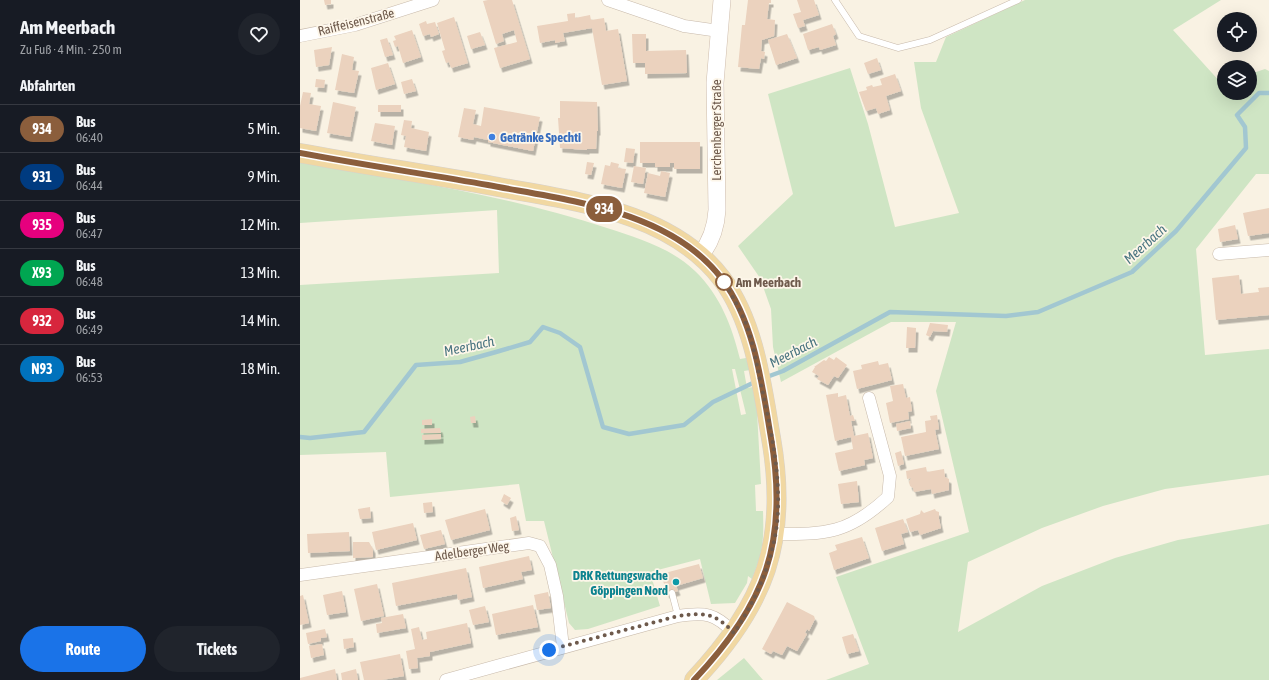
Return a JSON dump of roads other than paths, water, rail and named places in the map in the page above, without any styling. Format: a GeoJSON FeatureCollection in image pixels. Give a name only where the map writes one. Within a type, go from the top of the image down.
{"type":"FeatureCollection","features":[{"type":"Feature","properties":{"kind":"main road"},"geometry":{"type":"LineString","coordinates":[[300,153],[465,181],[570,201],[606,210],[637,220],[681,240],[722,278],[745,322],[754,353],[774,453],[778,491],[775,534],[762,582],[749,610],[734,633],[694,680]]}},
{"type":"Feature","properties":{"kind":"street","name":"Raiffeisenstraße"},"geometry":{"type":"LineString","coordinates":[[300,36],[355,25],[433,0]]}},
{"type":"Feature","properties":{"kind":"street"},"geometry":{"type":"LineString","coordinates":[[608,0],[684,26],[719,31]]}},
{"type":"Feature","properties":{"kind":"street","name":"Lerchenberger Straße"},"geometry":{"type":"LineString","coordinates":[[700,256],[709,245],[714,231],[717,210],[715,83],[722,0]]}},
{"type":"Feature","properties":{"kind":"street"},"geometry":{"type":"LineString","coordinates":[[1219,254],[1269,250]]}},
{"type":"Feature","properties":{"kind":"street"},"geometry":{"type":"LineString","coordinates":[[775,534],[824,533],[849,526],[867,516],[888,497],[890,476],[869,398]]}},
{"type":"Feature","properties":{"kind":"street","name":"Adelberger Weg"},"geometry":{"type":"LineString","coordinates":[[300,575],[529,543],[540,546],[550,565],[557,596],[563,647]]}},
{"type":"Feature","properties":{"kind":"street"},"geometry":{"type":"LineString","coordinates":[[446,680],[678,616],[697,613],[708,614],[722,620],[734,633]]}},
{"type":"Feature","properties":{"kind":"lane"},"geometry":{"type":"LineString","coordinates":[[836,0],[858,36],[898,48],[930,40],[1018,0]]}},
{"type":"Feature","properties":{"kind":"lane"},"geometry":{"type":"LineString","coordinates":[[672,593],[678,616]]}},
{"type":"Feature","properties":{"kind":"waterway","name":"Meerbach"},"geometry":{"type":"LineString","coordinates":[[764,378],[783,371],[890,312],[1006,316],[1038,312],[1132,272],[1176,231],[1246,148],[1245,127],[1237,115],[1259,93],[1269,93]]}},
{"type":"Feature","properties":{"kind":"waterway","name":"Meerbach"},"geometry":{"type":"LineString","coordinates":[[300,437],[310,438],[364,432],[416,365],[460,362],[530,342],[543,327],[560,333],[580,347],[603,427],[629,434],[684,425],[713,402],[757,381]]}},
{"type":"Feature","properties":{"kind":"place","name":"Getränke Spechti"},"geometry":{"type":"Point","coordinates":[492,137]}},
{"type":"Feature","properties":{"kind":"place","name":"Am Meerbach"},"geometry":{"type":"Point","coordinates":[724,282]}},
{"type":"Feature","properties":{"kind":"place","name":"DRK Rettungswache Göppingen Nord"},"geometry":{"type":"Point","coordinates":[676,582]}}]}
